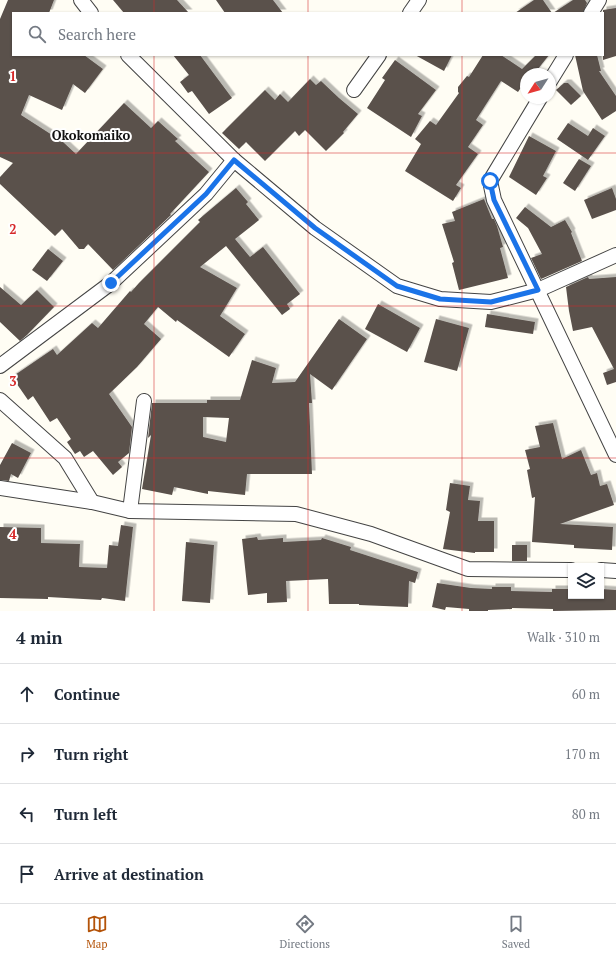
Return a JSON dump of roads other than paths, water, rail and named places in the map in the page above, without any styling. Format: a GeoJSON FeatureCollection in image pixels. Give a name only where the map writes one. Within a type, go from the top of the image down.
{"type":"FeatureCollection","features":[{"type":"Feature","properties":{"kind":"street"},"geometry":{"type":"LineString","coordinates":[[81,0],[90,12]]}},
{"type":"Feature","properties":{"kind":"street"},"geometry":{"type":"LineString","coordinates":[[411,12],[419,0]]}},
{"type":"Feature","properties":{"kind":"street"},"geometry":{"type":"LineString","coordinates":[[592,12],[599,0]]}},
{"type":"Feature","properties":{"kind":"street"},"geometry":{"type":"LineString","coordinates":[[129,56],[234,160],[315,228],[397,286],[440,299],[491,302],[538,290],[616,255]]}},
{"type":"Feature","properties":{"kind":"street"},"geometry":{"type":"LineString","coordinates":[[354,90],[378,56]]}},
{"type":"Feature","properties":{"kind":"street"},"geometry":{"type":"LineString","coordinates":[[556,71],[565,56]]}},
{"type":"Feature","properties":{"kind":"street"},"geometry":{"type":"LineString","coordinates":[[536,104],[490,181],[494,200],[616,455]]}},
{"type":"Feature","properties":{"kind":"street"},"geometry":{"type":"LineString","coordinates":[[0,366],[111,283],[206,194],[234,160]]}},
{"type":"Feature","properties":{"kind":"street"},"geometry":{"type":"LineString","coordinates":[[0,400],[65,458],[92,502]]}},
{"type":"Feature","properties":{"kind":"street"},"geometry":{"type":"LineString","coordinates":[[130,511],[144,401]]}},
{"type":"Feature","properties":{"kind":"street"},"geometry":{"type":"LineString","coordinates":[[0,488],[92,502],[130,511],[296,514],[370,534],[468,569],[568,570]]}},
{"type":"Feature","properties":{"kind":"street"},"geometry":{"type":"LineString","coordinates":[[604,570],[616,570]]}},
{"type":"Feature","properties":{"kind":"district","name":"Okokomaiko"},"geometry":{"type":"Point","coordinates":[91,135]}}]}
